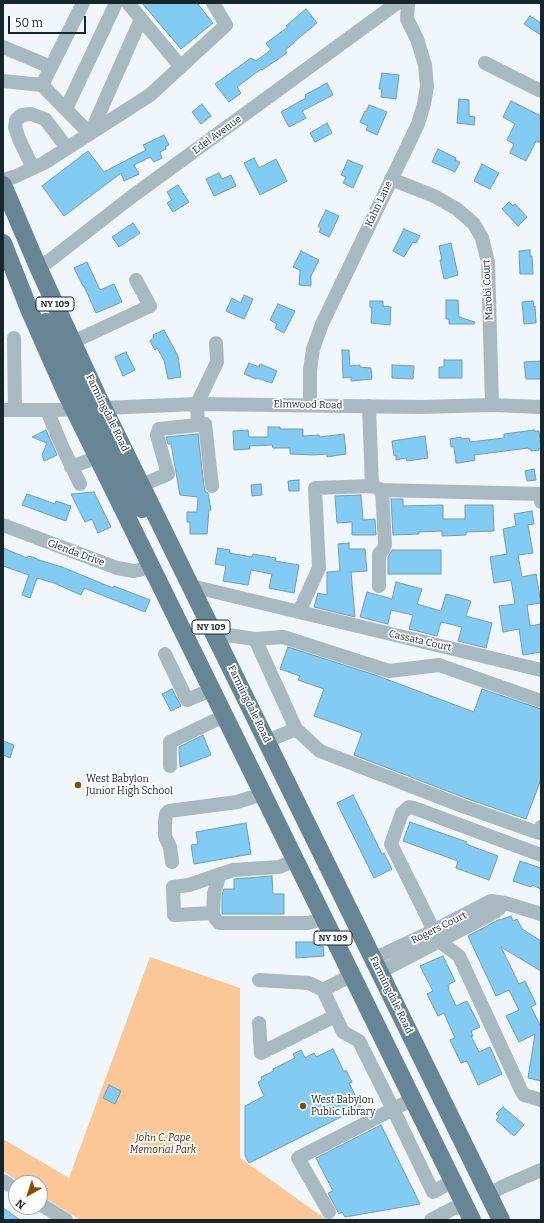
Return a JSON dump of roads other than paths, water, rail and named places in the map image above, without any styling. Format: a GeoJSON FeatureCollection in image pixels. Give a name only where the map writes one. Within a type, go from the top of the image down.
{"type":"FeatureCollection","features":[{"type":"Feature","properties":{"kind":"main road","name":"Farmingdale Road"},"geometry":{"type":"LineString","coordinates":[[3,185],[38,267],[73,342],[89,408],[98,457],[468,1213]]}},
{"type":"Feature","properties":{"kind":"main road","name":"Farmingdale Road"},"geometry":{"type":"LineString","coordinates":[[4,247],[53,362],[89,408],[142,485],[502,1220]]}},
{"type":"Feature","properties":{"kind":"main road"},"geometry":{"type":"LineString","coordinates":[[89,408],[113,458],[135,498],[173,549]]}},
{"type":"Feature","properties":{"kind":"main road"},"geometry":{"type":"LineString","coordinates":[[249,766],[275,796],[287,801],[295,799]]}},
{"type":"Feature","properties":{"kind":"main road"},"geometry":{"type":"LineString","coordinates":[[272,812],[282,811],[295,816],[318,846]]}},
{"type":"Feature","properties":{"kind":"main road"},"geometry":{"type":"LineString","coordinates":[[441,1157],[474,1200],[482,1200],[489,1194]]}},
{"type":"Feature","properties":{"kind":"main road"},"geometry":{"type":"LineString","coordinates":[[468,1213],[487,1212],[494,1220]]}},
{"type":"Feature","properties":{"kind":"street"},"geometry":{"type":"LineString","coordinates":[[42,85],[83,3]]}},
{"type":"Feature","properties":{"kind":"street"},"geometry":{"type":"LineString","coordinates":[[66,110],[116,3]]}},
{"type":"Feature","properties":{"kind":"street"},"geometry":{"type":"LineString","coordinates":[[128,3],[180,68]]}},
{"type":"Feature","properties":{"kind":"street"},"geometry":{"type":"LineString","coordinates":[[3,180],[44,163],[150,95],[226,25],[213,3]]}},
{"type":"Feature","properties":{"kind":"street","name":"Edel Avenue"},"geometry":{"type":"LineString","coordinates":[[38,267],[49,261],[130,198],[397,3]]}},
{"type":"Feature","properties":{"kind":"street","name":"Kahn Lane"},"geometry":{"type":"LineString","coordinates":[[310,405],[310,370],[313,349],[322,324],[418,124],[424,104],[427,86],[425,65],[417,39],[407,19],[408,3]]}},
{"type":"Feature","properties":{"kind":"street"},"geometry":{"type":"LineString","coordinates":[[90,134],[141,19]]}},
{"type":"Feature","properties":{"kind":"street"},"geometry":{"type":"LineString","coordinates":[[3,47],[51,67]]}},
{"type":"Feature","properties":{"kind":"street"},"geometry":{"type":"LineString","coordinates":[[485,63],[541,91]]}},
{"type":"Feature","properties":{"kind":"street"},"geometry":{"type":"LineString","coordinates":[[3,81],[42,85],[90,134]]}},
{"type":"Feature","properties":{"kind":"street"},"geometry":{"type":"LineString","coordinates":[[33,168],[15,127],[16,120],[22,115],[31,114],[45,119],[67,148]]}},
{"type":"Feature","properties":{"kind":"street","name":"Marobi Court"},"geometry":{"type":"LineString","coordinates":[[391,179],[434,196],[457,209],[474,224],[482,238],[488,262],[492,405]]}},
{"type":"Feature","properties":{"kind":"street"},"geometry":{"type":"LineString","coordinates":[[73,342],[150,306],[136,280]]}},
{"type":"Feature","properties":{"kind":"street"},"geometry":{"type":"LineString","coordinates":[[9,410],[14,338]]}},
{"type":"Feature","properties":{"kind":"street"},"geometry":{"type":"LineString","coordinates":[[198,425],[197,404],[217,362],[216,343]]}},
{"type":"Feature","properties":{"kind":"street","name":"Elmwood Road"},"geometry":{"type":"LineString","coordinates":[[9,410],[47,410],[197,404],[420,407],[492,405],[541,407]]}},
{"type":"Feature","properties":{"kind":"street"},"geometry":{"type":"LineString","coordinates":[[369,406],[377,488],[385,545],[379,554],[379,586]]}},
{"type":"Feature","properties":{"kind":"street"},"geometry":{"type":"LineString","coordinates":[[47,410],[60,444],[80,484]]}},
{"type":"Feature","properties":{"kind":"street"},"geometry":{"type":"LineString","coordinates":[[142,485],[168,474],[157,435],[159,429],[205,424],[212,486]]}},
{"type":"Feature","properties":{"kind":"street"},"geometry":{"type":"LineString","coordinates":[[71,467],[98,457]]}},
{"type":"Feature","properties":{"kind":"street"},"geometry":{"type":"LineString","coordinates":[[299,612],[319,568],[315,488],[377,488],[540,494],[541,502]]}},
{"type":"Feature","properties":{"kind":"street","name":"Glenda Drive"},"geometry":{"type":"LineString","coordinates":[[3,526],[117,568],[134,571],[151,566]]}},
{"type":"Feature","properties":{"kind":"street","name":"Cassata Court"},"geometry":{"type":"LineString","coordinates":[[191,586],[541,670]]}},
{"type":"Feature","properties":{"kind":"street"},"geometry":{"type":"LineString","coordinates":[[214,633],[255,639],[283,637],[389,671],[439,665],[541,701]]}},
{"type":"Feature","properties":{"kind":"street"},"geometry":{"type":"LineString","coordinates":[[255,639],[296,728],[320,751],[524,828],[539,833],[541,827]]}},
{"type":"Feature","properties":{"kind":"street"},"geometry":{"type":"LineString","coordinates":[[165,654],[187,700],[211,690]]}},
{"type":"Feature","properties":{"kind":"street"},"geometry":{"type":"LineString","coordinates":[[170,766],[170,742],[224,716]]}},
{"type":"Feature","properties":{"kind":"street"},"geometry":{"type":"LineString","coordinates":[[267,741],[296,728]]}},
{"type":"Feature","properties":{"kind":"street"},"geometry":{"type":"LineString","coordinates":[[172,862],[170,846],[165,836],[164,823],[166,814],[169,811],[237,802],[263,794]]}},
{"type":"Feature","properties":{"kind":"street"},"geometry":{"type":"LineString","coordinates":[[541,855],[408,807],[402,812],[391,844],[436,936],[459,956],[521,1090],[524,1095],[541,1100]]}},
{"type":"Feature","properties":{"kind":"street"},"geometry":{"type":"LineString","coordinates":[[213,913],[174,915],[173,887],[189,885],[233,870],[279,867],[296,860]]}},
{"type":"Feature","properties":{"kind":"street"},"geometry":{"type":"LineString","coordinates":[[220,874],[214,893],[213,913],[219,923],[308,923],[324,919]]}},
{"type":"Feature","properties":{"kind":"street","name":"Rogers Court"},"geometry":{"type":"LineString","coordinates":[[377,966],[436,936],[494,912],[505,903],[541,914]]}},
{"type":"Feature","properties":{"kind":"street"},"geometry":{"type":"LineString","coordinates":[[323,990],[352,975]]}},
{"type":"Feature","properties":{"kind":"street"},"geometry":{"type":"LineString","coordinates":[[259,980],[308,983],[323,990],[344,1032],[359,1041],[372,1044],[383,1039]]}},
{"type":"Feature","properties":{"kind":"street"},"geometry":{"type":"LineString","coordinates":[[259,1023],[261,1053],[335,1016]]}},
{"type":"Feature","properties":{"kind":"street"},"geometry":{"type":"LineString","coordinates":[[359,1041],[433,1192],[453,1181]]}},
{"type":"Feature","properties":{"kind":"street"},"geometry":{"type":"LineString","coordinates":[[329,1212],[298,1158],[413,1099]]}},
{"type":"Feature","properties":{"kind":"street"},"geometry":{"type":"LineString","coordinates":[[489,1194],[541,1170]]}},
{"type":"Feature","properties":{"kind":"street"},"geometry":{"type":"LineString","coordinates":[[48,1209],[66,1220]]}},
{"type":"Feature","properties":{"kind":"street"},"geometry":{"type":"LineString","coordinates":[[431,1220],[452,1209],[468,1213]]}},
{"type":"Feature","properties":{"kind":"place","name":"West Babylon Junior High School"},"geometry":{"type":"Point","coordinates":[78,785]}},
{"type":"Feature","properties":{"kind":"place","name":"West Babylon Public Library"},"geometry":{"type":"Point","coordinates":[303,1106]}},
{"type":"Feature","properties":{"kind":"park label","name":"John C. Pape Memorial Park"},"geometry":{"type":"Point","coordinates":[163,1144]}}]}
